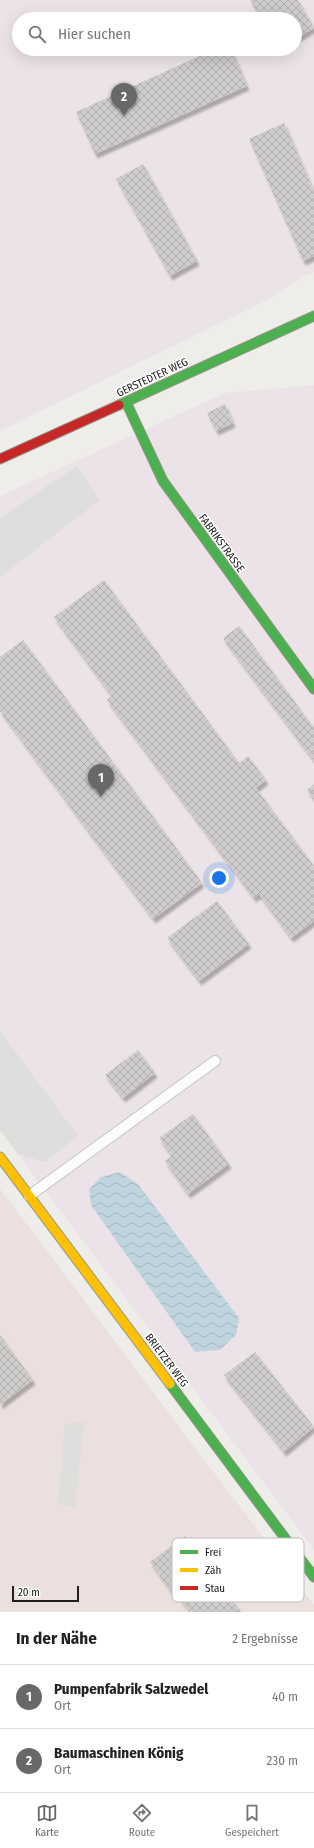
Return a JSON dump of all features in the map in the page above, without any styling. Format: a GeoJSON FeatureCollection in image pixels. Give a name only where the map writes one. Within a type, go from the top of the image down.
{"type":"FeatureCollection","features":[{"type":"Feature","properties":{"kind":"street","name":"GERSTEDTER WEG"},"geometry":{"type":"LineString","coordinates":[[0,459],[314,316]]}},
{"type":"Feature","properties":{"kind":"street","name":"FABRIKSTRASSE"},"geometry":{"type":"LineString","coordinates":[[126,402],[164,481],[314,689]]}},
{"type":"Feature","properties":{"kind":"street","name":"BRIETZER WEG"},"geometry":{"type":"LineString","coordinates":[[0,1157],[285,1538]]}},
{"type":"Feature","properties":{"kind":"street","name":"BRIETZER WEG"},"geometry":{"type":"LineString","coordinates":[[304,1564],[314,1577]]}},
{"type":"Feature","properties":{"kind":"lane"},"geometry":{"type":"LineString","coordinates":[[30,1196],[215,1061]]}},
{"type":"Feature","properties":{"kind":"shaded area"},"geometry":{"type":"Polygon","coordinates":[[[0,0],[314,0],[314,272],[302,277],[273,297],[0,431],[0,0]]]}},
{"type":"Feature","properties":{"kind":"shaded area"},"geometry":{"type":"Polygon","coordinates":[[[314,385],[314,1550],[0,1130],[0,496],[225,393],[314,385]]]}},
{"type":"Feature","properties":{"kind":"shaded area"},"geometry":{"type":"Polygon","coordinates":[[[77,466],[100,500],[0,577],[0,518],[77,466]]]}},
{"type":"Feature","properties":{"kind":"shaded area"},"geometry":{"type":"Polygon","coordinates":[[[0,1031],[78,1136],[45,1162],[18,1154],[0,1130],[0,1031]]]}},
{"type":"Feature","properties":{"kind":"shaded area"},"geometry":{"type":"Polygon","coordinates":[[[0,1189],[263,1538],[172,1538],[172,1602],[304,1602],[304,1592],[314,1605],[314,1612],[0,1612],[0,1189]]]}},
{"type":"Feature","properties":{"kind":"shaded area"},"geometry":{"type":"Polygon","coordinates":[[[84,1422],[75,1507],[58,1504],[65,1424],[84,1422]]]}},
{"type":"Feature","properties":{"kind":"water"},"geometry":{"type":"Polygon","coordinates":[[[120,1172],[138,1184],[239,1318],[236,1335],[220,1350],[195,1352],[91,1205],[89,1189],[101,1177],[120,1172]]]}},
{"type":"Feature","properties":{"kind":"building"},"geometry":{"type":"Polygon","coordinates":[[[250,0],[298,0],[314,28],[302,35],[302,12],[257,12],[250,0]]]}},
{"type":"Feature","properties":{"kind":"building"},"geometry":{"type":"Polygon","coordinates":[[[200,56],[234,56],[247,86],[95,154],[76,112],[200,56]]]}},
{"type":"Feature","properties":{"kind":"building"},"geometry":{"type":"Polygon","coordinates":[[[284,123],[314,192],[314,256],[303,261],[249,139],[284,123]]]}},
{"type":"Feature","properties":{"kind":"building"},"geometry":{"type":"Polygon","coordinates":[[[143,164],[197,261],[170,276],[116,179],[143,164]]]}},
{"type":"Feature","properties":{"kind":"building"},"geometry":{"type":"Polygon","coordinates":[[[225,404],[233,423],[216,431],[207,413],[225,404]]]}},
{"type":"Feature","properties":{"kind":"building"},"geometry":{"type":"Polygon","coordinates":[[[104,580],[239,763],[248,756],[266,780],[256,788],[314,866],[314,921],[291,938],[259,894],[254,898],[107,700],[112,696],[54,617],[104,580]]]}},
{"type":"Feature","properties":{"kind":"building"},"geometry":{"type":"Polygon","coordinates":[[[239,626],[314,728],[314,761],[223,638],[239,626]]]}},
{"type":"Feature","properties":{"kind":"building"},"geometry":{"type":"Polygon","coordinates":[[[23,640],[202,883],[153,919],[0,711],[0,657],[23,640]]]}},
{"type":"Feature","properties":{"kind":"building"},"geometry":{"type":"Polygon","coordinates":[[[314,784],[314,800],[307,790],[314,784]]]}},
{"type":"Feature","properties":{"kind":"building"},"geometry":{"type":"Polygon","coordinates":[[[217,901],[249,944],[199,981],[167,938],[217,901]]]}},
{"type":"Feature","properties":{"kind":"building"},"geometry":{"type":"Polygon","coordinates":[[[138,1050],[155,1073],[123,1098],[105,1075],[138,1050]]]}},
{"type":"Feature","properties":{"kind":"building"},"geometry":{"type":"Polygon","coordinates":[[[193,1114],[229,1164],[188,1194],[165,1161],[172,1156],[159,1138],[193,1114]]]}},
{"type":"Feature","properties":{"kind":"building"},"geometry":{"type":"Polygon","coordinates":[[[0,1335],[33,1380],[0,1405],[0,1335]]]}},
{"type":"Feature","properties":{"kind":"building"},"geometry":{"type":"Polygon","coordinates":[[[255,1352],[314,1427],[284,1452],[224,1375],[255,1352]]]}},
{"type":"Feature","properties":{"kind":"building"},"geometry":{"type":"Polygon","coordinates":[[[172,1546],[171,1591],[150,1562],[172,1546]]]}},
{"type":"Feature","properties":{"kind":"building"},"geometry":{"type":"Polygon","coordinates":[[[183,1602],[234,1602],[239,1609],[235,1612],[190,1612],[183,1602]]]}},
{"type":"Feature","properties":{"kind":"traffic: fast"},"geometry":{"type":"LineString","coordinates":[[119,405],[314,316]]}},
{"type":"Feature","properties":{"kind":"traffic: fast"},"geometry":{"type":"LineString","coordinates":[[126,402],[163,481],[314,689]]}},
{"type":"Feature","properties":{"kind":"traffic: fast"},"geometry":{"type":"LineString","coordinates":[[170,1384],[285,1538]]}},
{"type":"Feature","properties":{"kind":"traffic: fast"},"geometry":{"type":"LineString","coordinates":[[304,1564],[314,1577]]}},
{"type":"Feature","properties":{"kind":"traffic: slow"},"geometry":{"type":"LineString","coordinates":[[0,1157],[170,1384]]}},
{"type":"Feature","properties":{"kind":"traffic: jam"},"geometry":{"type":"LineString","coordinates":[[0,459],[119,405]]}},
{"type":"Feature","properties":{"kind":"place","name":"Baumaschinen König"},"geometry":{"type":"Point","coordinates":[124,116]}},
{"type":"Feature","properties":{"kind":"place","name":"Pumpenfabrik Salzwedel"},"geometry":{"type":"Point","coordinates":[101,797]}}]}
